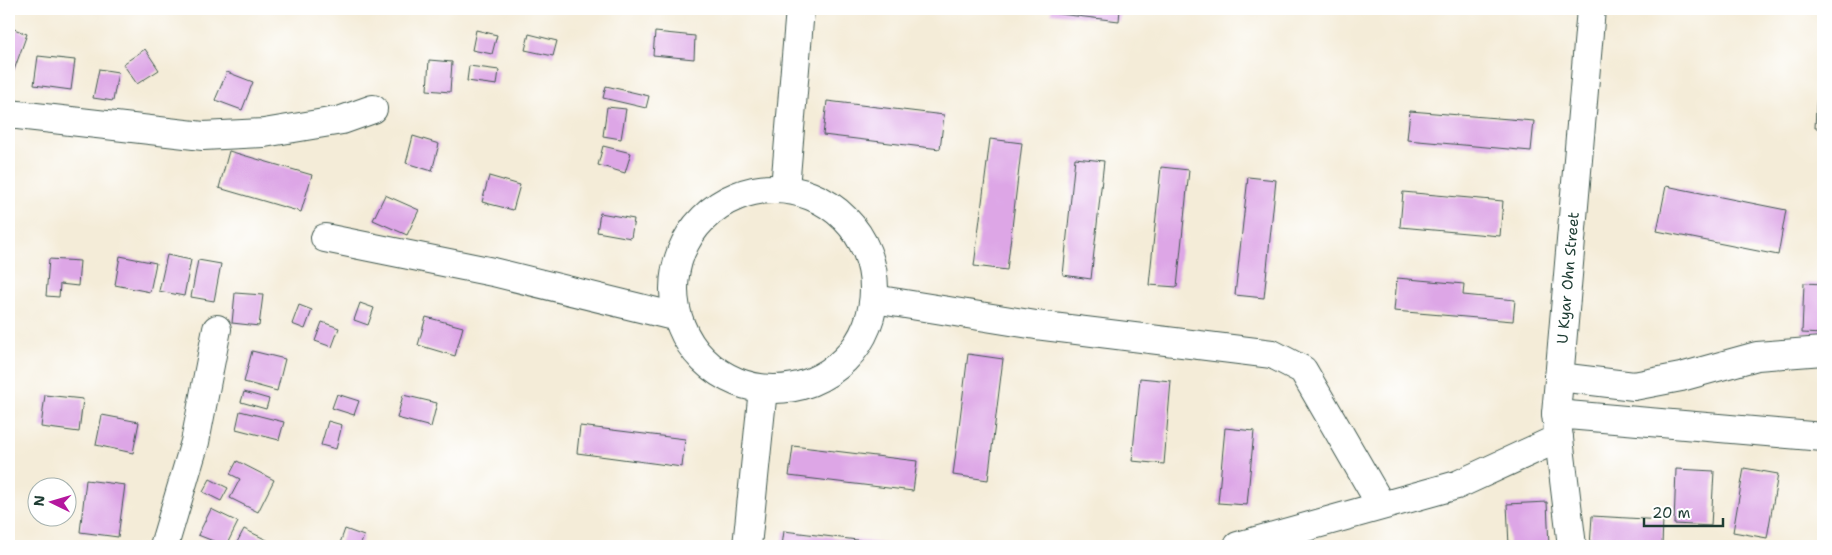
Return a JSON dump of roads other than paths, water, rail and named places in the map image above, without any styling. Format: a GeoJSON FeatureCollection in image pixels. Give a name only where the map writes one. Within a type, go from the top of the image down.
{"type":"FeatureCollection","features":[{"type":"Feature","properties":{"kind":"street"},"geometry":{"type":"LineString","coordinates":[[785,188],[800,9]]}},
{"type":"Feature","properties":{"kind":"street","name":"U Kyar Ohn Street"},"geometry":{"type":"LineString","coordinates":[[1572,546],[1558,426],[1559,378],[1591,9]]}},
{"type":"Feature","properties":{"kind":"street"},"geometry":{"type":"LineString","coordinates":[[9,114],[203,136],[264,133],[342,120],[373,109]]}},
{"type":"Feature","properties":{"kind":"street"},"geometry":{"type":"LineString","coordinates":[[785,188],[822,200],[852,225],[870,260],[874,299],[862,337],[837,367],[802,386],[763,389],[726,377],[696,352],[677,317],[674,278],[685,240],[711,210],[746,191],[785,188]]}},
{"type":"Feature","properties":{"kind":"street"},"geometry":{"type":"LineString","coordinates":[[325,238],[492,272],[677,317]]}},
{"type":"Feature","properties":{"kind":"street"},"geometry":{"type":"LineString","coordinates":[[874,299],[1036,325],[1272,354],[1303,370],[1381,505]]}},
{"type":"Feature","properties":{"kind":"street"},"geometry":{"type":"LineString","coordinates":[[164,546],[195,442],[217,329]]}},
{"type":"Feature","properties":{"kind":"street"},"geometry":{"type":"LineString","coordinates":[[1559,378],[1634,386],[1680,377],[1758,356],[1823,350]]}},
{"type":"Feature","properties":{"kind":"street"},"geometry":{"type":"LineString","coordinates":[[747,546],[763,389]]}},
{"type":"Feature","properties":{"kind":"street"},"geometry":{"type":"LineString","coordinates":[[1238,546],[1457,485],[1558,426],[1823,437]]}}]}
